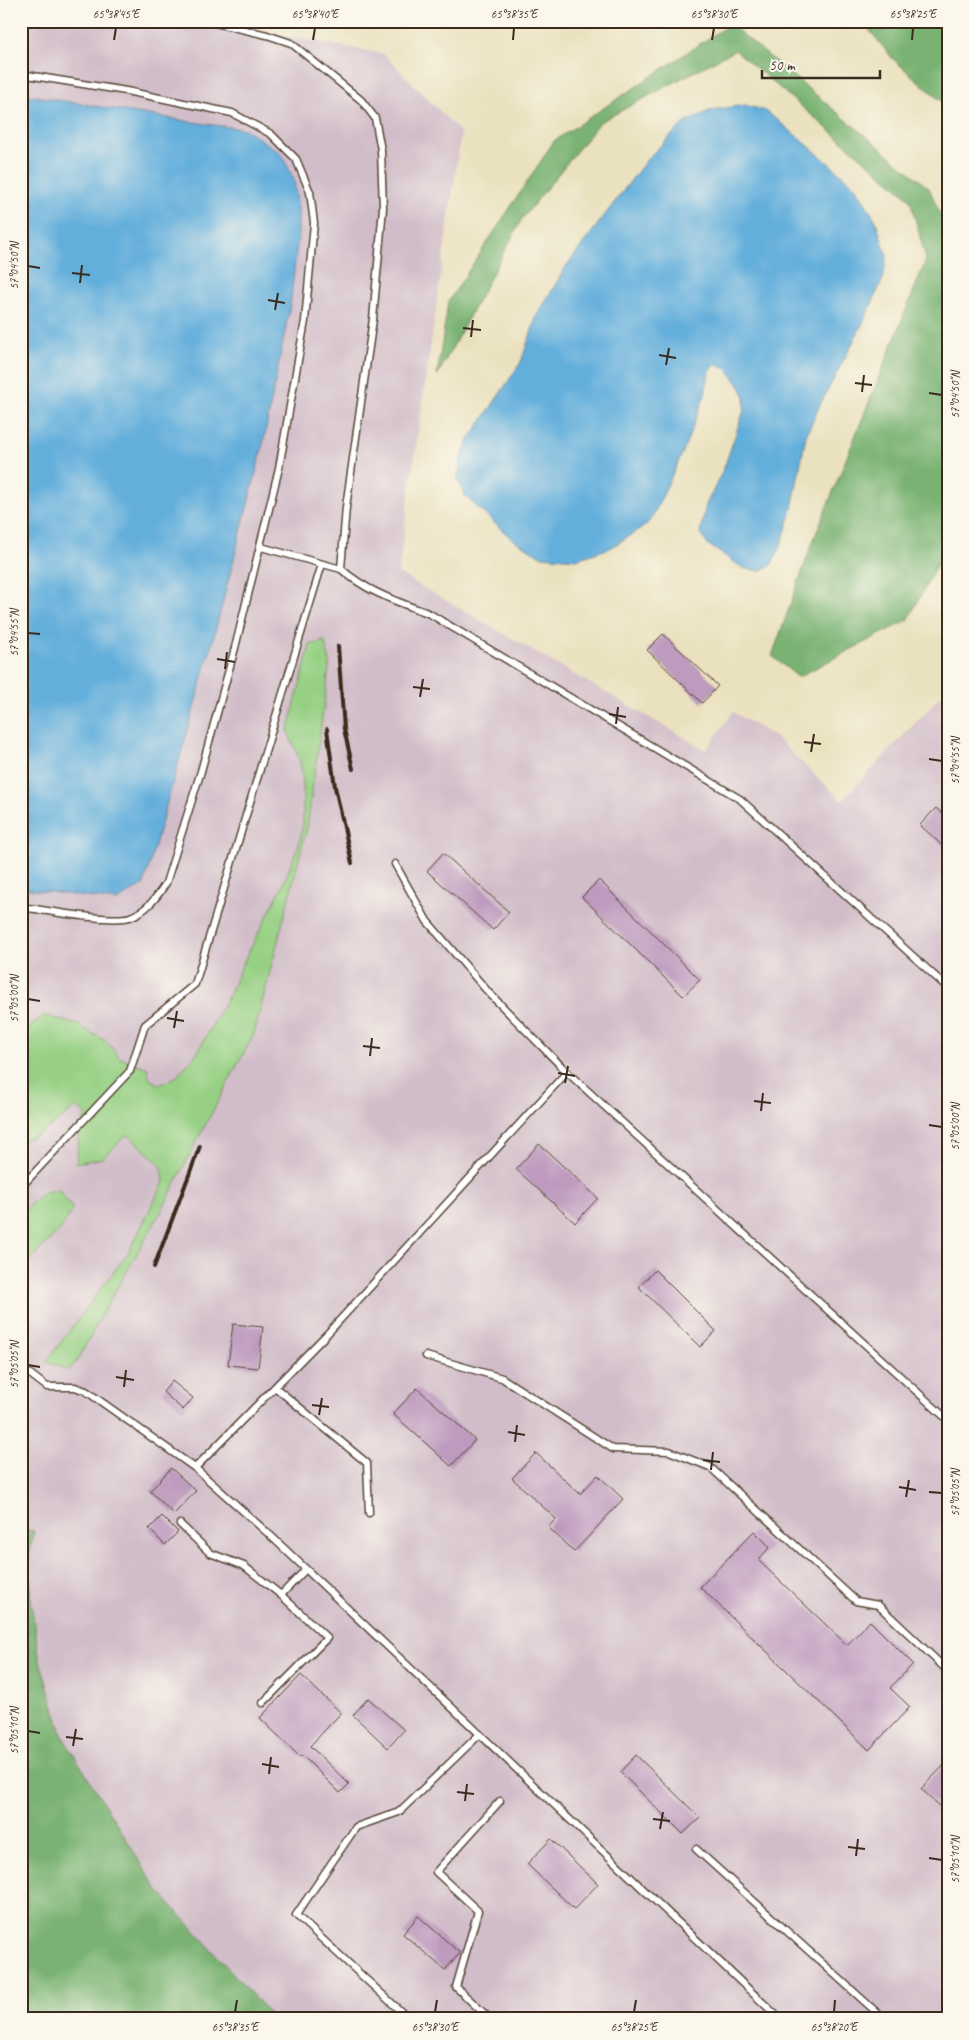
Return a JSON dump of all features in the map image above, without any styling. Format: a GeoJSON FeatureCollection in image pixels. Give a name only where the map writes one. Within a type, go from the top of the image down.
{"type":"FeatureCollection","features":[{"type":"Feature","properties":{"kind":"lane"},"geometry":{"type":"LineString","coordinates":[[207,21],[267,35],[291,43],[361,100],[375,118],[381,150],[384,208],[373,319],[346,507],[340,569]]}},
{"type":"Feature","properties":{"kind":"lane"},"geometry":{"type":"LineString","coordinates":[[21,74],[126,90],[232,113],[272,134],[296,160],[310,192],[314,223],[305,321],[279,468],[261,547],[201,771],[166,883],[157,898],[146,909],[130,917],[113,919],[21,907]]}},
{"type":"Feature","properties":{"kind":"lane"},"geometry":{"type":"LineString","coordinates":[[261,547],[340,569],[355,581],[382,597],[430,614],[740,798],[948,988]]}},
{"type":"Feature","properties":{"kind":"lane"},"geometry":{"type":"LineString","coordinates":[[21,1187],[130,1070],[145,1025],[195,984],[322,564]]}},
{"type":"Feature","properties":{"kind":"lane"},"geometry":{"type":"LineString","coordinates":[[395,864],[426,921],[489,993],[567,1072],[948,1420]]}},
{"type":"Feature","properties":{"kind":"lane"},"geometry":{"type":"LineString","coordinates":[[195,1468],[276,1388],[567,1072]]}},
{"type":"Feature","properties":{"kind":"lane"},"geometry":{"type":"LineString","coordinates":[[426,1356],[502,1378],[613,1449],[669,1451],[710,1467],[856,1601],[878,1605],[948,1670]]}},
{"type":"Feature","properties":{"kind":"lane"},"geometry":{"type":"LineString","coordinates":[[21,1367],[47,1387],[75,1388],[86,1391],[195,1468],[306,1569],[780,2019]]}},
{"type":"Feature","properties":{"kind":"lane"},"geometry":{"type":"LineString","coordinates":[[276,1388],[367,1463],[369,1513]]}},
{"type":"Feature","properties":{"kind":"lane"},"geometry":{"type":"LineString","coordinates":[[180,1524],[210,1553],[244,1566],[280,1594],[327,1638],[263,1703]]}},
{"type":"Feature","properties":{"kind":"lane"},"geometry":{"type":"LineString","coordinates":[[280,1594],[306,1569]]}},
{"type":"Feature","properties":{"kind":"lane"},"geometry":{"type":"LineString","coordinates":[[410,2019],[296,1915],[356,1827],[399,1812],[480,1734]]}},
{"type":"Feature","properties":{"kind":"lane"},"geometry":{"type":"LineString","coordinates":[[490,2019],[456,1987],[478,1911],[436,1872],[500,1801]]}},
{"type":"Feature","properties":{"kind":"lane"},"geometry":{"type":"LineString","coordinates":[[696,1849],[884,2019]]}},
{"type":"Feature","properties":{"kind":"shaded area"},"geometry":{"type":"Polygon","coordinates":[[[21,21],[208,21],[384,54],[461,133],[398,573],[706,750],[733,712],[775,737],[842,801],[948,688],[948,2019],[274,2019],[157,1889],[63,1737],[40,1661],[32,1608],[28,1559],[34,1531],[21,1529],[21,21]]]}},
{"type":"Feature","properties":{"kind":"green space"},"geometry":{"type":"Polygon","coordinates":[[[862,21],[948,21],[948,107],[893,59],[862,21]]]}},
{"type":"Feature","properties":{"kind":"green space"},"geometry":{"type":"Polygon","coordinates":[[[730,24],[929,188],[948,233],[948,543],[908,620],[798,677],[772,656],[810,549],[926,260],[910,199],[735,50],[600,122],[522,219],[437,376],[448,302],[554,141],[730,24]]]}},
{"type":"Feature","properties":{"kind":"green space"},"geometry":{"type":"Polygon","coordinates":[[[324,641],[330,661],[307,827],[254,1034],[162,1210],[79,1358],[69,1370],[46,1362],[130,1250],[164,1181],[161,1165],[127,1134],[103,1158],[76,1163],[79,1135],[86,1114],[76,1107],[43,1131],[21,1141],[21,1031],[26,1031],[44,1015],[78,1025],[107,1042],[120,1058],[148,1068],[149,1079],[160,1085],[177,1076],[197,1053],[230,993],[243,963],[282,887],[299,844],[303,823],[303,784],[300,761],[288,731],[310,645],[324,641]]]}},
{"type":"Feature","properties":{"kind":"green space"},"geometry":{"type":"Polygon","coordinates":[[[58,1189],[73,1209],[60,1230],[21,1269],[21,1213],[42,1193],[58,1189]]]}},
{"type":"Feature","properties":{"kind":"green space"},"geometry":{"type":"Polygon","coordinates":[[[21,1529],[34,1531],[28,1559],[32,1608],[40,1661],[63,1737],[157,1889],[274,2019],[21,2019],[21,1529]]]}},
{"type":"Feature","properties":{"kind":"water"},"geometry":{"type":"Polygon","coordinates":[[[21,94],[245,129],[281,153],[294,180],[298,209],[298,236],[290,306],[262,449],[212,644],[144,884],[117,901],[21,888],[21,94]]]}},
{"type":"Feature","properties":{"kind":"water"},"geometry":{"type":"Polygon","coordinates":[[[745,105],[766,111],[856,187],[876,221],[887,256],[883,279],[806,436],[791,514],[780,548],[771,565],[760,571],[743,568],[707,544],[700,532],[706,505],[724,468],[744,410],[745,397],[739,385],[727,369],[717,364],[710,369],[705,395],[683,452],[652,518],[645,526],[610,548],[577,559],[541,556],[512,539],[466,497],[458,480],[460,461],[469,440],[521,362],[537,315],[567,265],[648,158],[683,124],[711,110],[745,105]]]}},
{"type":"Feature","properties":{"kind":"building"},"geometry":{"type":"Polygon","coordinates":[[[663,634],[718,686],[702,703],[647,650],[663,634]]]}},
{"type":"Feature","properties":{"kind":"building"},"geometry":{"type":"Polygon","coordinates":[[[936,808],[948,819],[948,851],[920,825],[936,808]]]}},
{"type":"Feature","properties":{"kind":"building"},"geometry":{"type":"Polygon","coordinates":[[[443,853],[509,912],[493,930],[427,871],[443,853]]]}},
{"type":"Feature","properties":{"kind":"building"},"geometry":{"type":"Polygon","coordinates":[[[599,880],[700,980],[683,996],[582,897],[599,880]]]}},
{"type":"Feature","properties":{"kind":"building"},"geometry":{"type":"Polygon","coordinates":[[[539,1144],[598,1198],[575,1223],[516,1169],[539,1144]]]}},
{"type":"Feature","properties":{"kind":"building"},"geometry":{"type":"Polygon","coordinates":[[[655,1270],[716,1331],[700,1347],[639,1287],[655,1270]]]}},
{"type":"Feature","properties":{"kind":"building"},"geometry":{"type":"Polygon","coordinates":[[[233,1324],[263,1327],[258,1368],[228,1365],[233,1324]]]}},
{"type":"Feature","properties":{"kind":"building"},"geometry":{"type":"Polygon","coordinates":[[[172,1381],[193,1398],[183,1410],[163,1392],[172,1381]]]}},
{"type":"Feature","properties":{"kind":"building"},"geometry":{"type":"Polygon","coordinates":[[[417,1388],[475,1440],[451,1466],[393,1414],[417,1388]]]}},
{"type":"Feature","properties":{"kind":"building"},"geometry":{"type":"Polygon","coordinates":[[[536,1453],[580,1494],[598,1475],[623,1499],[574,1552],[548,1527],[556,1519],[512,1478],[536,1453]]]}},
{"type":"Feature","properties":{"kind":"building"},"geometry":{"type":"Polygon","coordinates":[[[171,1468],[196,1491],[174,1514],[150,1491],[171,1468]]]}},
{"type":"Feature","properties":{"kind":"building"},"geometry":{"type":"Polygon","coordinates":[[[162,1516],[178,1532],[165,1545],[149,1529],[162,1516]]]}},
{"type":"Feature","properties":{"kind":"building"},"geometry":{"type":"Polygon","coordinates":[[[754,1531],[770,1547],[758,1560],[847,1645],[870,1621],[913,1664],[890,1688],[910,1707],[869,1750],[700,1587],[754,1531]]]}},
{"type":"Feature","properties":{"kind":"building"},"geometry":{"type":"Polygon","coordinates":[[[301,1675],[341,1713],[310,1746],[349,1784],[340,1793],[302,1755],[300,1757],[260,1718],[301,1675]]]}},
{"type":"Feature","properties":{"kind":"building"},"geometry":{"type":"Polygon","coordinates":[[[368,1698],[404,1730],[388,1748],[353,1715],[368,1698]]]}},
{"type":"Feature","properties":{"kind":"building"},"geometry":{"type":"Polygon","coordinates":[[[636,1755],[700,1818],[683,1834],[620,1772],[636,1755]]]}},
{"type":"Feature","properties":{"kind":"building"},"geometry":{"type":"Polygon","coordinates":[[[948,1761],[948,1813],[921,1789],[948,1761]]]}},
{"type":"Feature","properties":{"kind":"building"},"geometry":{"type":"Polygon","coordinates":[[[551,1839],[598,1884],[574,1909],[527,1864],[551,1839]]]}},
{"type":"Feature","properties":{"kind":"building"},"geometry":{"type":"Polygon","coordinates":[[[418,1916],[460,1953],[445,1970],[403,1934],[418,1916]]]}},
{"type":"Feature","properties":{"kind":"railway"},"geometry":{"type":"LineString","coordinates":[[338,646],[344,729],[353,769]]}},
{"type":"Feature","properties":{"kind":"railway"},"geometry":{"type":"LineString","coordinates":[[327,729],[335,787],[352,863]]}},
{"type":"Feature","properties":{"kind":"railway"},"geometry":{"type":"LineString","coordinates":[[154,1267],[200,1146]]}}]}
